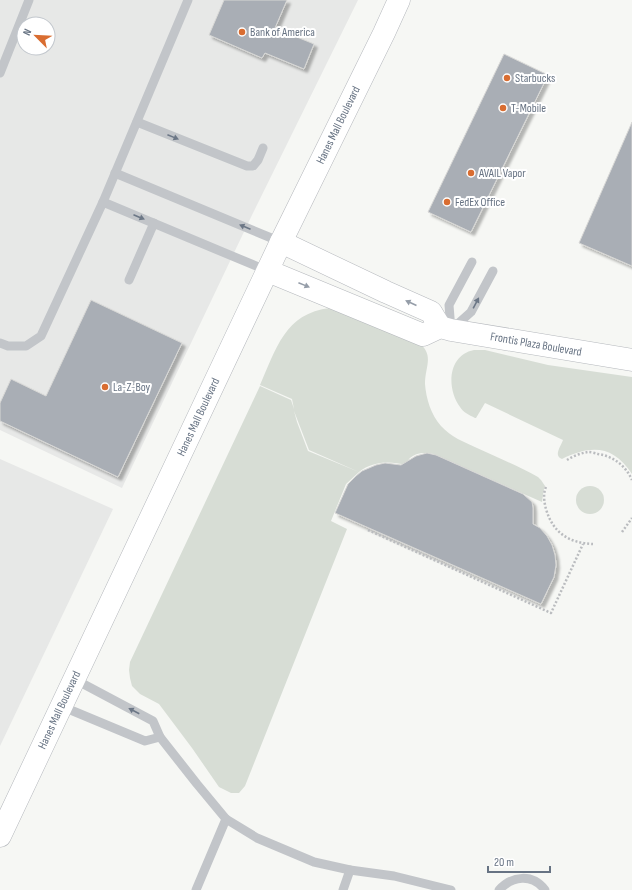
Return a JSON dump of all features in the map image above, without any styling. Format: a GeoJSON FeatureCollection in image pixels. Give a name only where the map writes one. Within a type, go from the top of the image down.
{"type":"FeatureCollection","features":[{"type":"Feature","properties":{"kind":"main road","name":"Hanes Mall Boulevard"},"geometry":{"type":"LineString","coordinates":[[0,836],[281,242],[399,0]]}},
{"type":"Feature","properties":{"kind":"main road"},"geometry":{"type":"LineString","coordinates":[[268,270],[423,335],[445,328],[431,312],[281,242]]}},
{"type":"Feature","properties":{"kind":"main road","name":"Frontis Plaza Boulevard"},"geometry":{"type":"LineString","coordinates":[[445,328],[632,360]]}},
{"type":"Feature","properties":{"kind":"lane"},"geometry":{"type":"LineString","coordinates":[[0,73],[29,0]]}},
{"type":"Feature","properties":{"kind":"lane"},"geometry":{"type":"LineString","coordinates":[[0,343],[8,346],[26,346],[41,336],[103,202],[188,0]]}},
{"type":"Feature","properties":{"kind":"lane"},"geometry":{"type":"LineString","coordinates":[[137,122],[247,166],[253,166],[258,160],[262,148]]}},
{"type":"Feature","properties":{"kind":"lane"},"geometry":{"type":"LineString","coordinates":[[115,173],[281,242]]}},
{"type":"Feature","properties":{"kind":"lane"},"geometry":{"type":"LineString","coordinates":[[103,202],[268,270]]}},
{"type":"Feature","properties":{"kind":"lane"},"geometry":{"type":"LineString","coordinates":[[129,280],[154,223]]}},
{"type":"Feature","properties":{"kind":"lane"},"geometry":{"type":"LineString","coordinates":[[445,328],[449,305],[472,262]]}},
{"type":"Feature","properties":{"kind":"lane"},"geometry":{"type":"LineString","coordinates":[[445,328],[471,312],[493,271]]}},
{"type":"Feature","properties":{"kind":"lane"},"geometry":{"type":"LineString","coordinates":[[74,679],[152,721],[160,737],[226,819],[257,838],[314,862],[350,870],[394,876],[451,890]]}},
{"type":"Feature","properties":{"kind":"lane"},"geometry":{"type":"LineString","coordinates":[[61,706],[145,741],[160,737]]}},
{"type":"Feature","properties":{"kind":"lane"},"geometry":{"type":"LineString","coordinates":[[196,890],[226,819]]}},
{"type":"Feature","properties":{"kind":"lane"},"geometry":{"type":"LineString","coordinates":[[343,890],[350,870]]}},
{"type":"Feature","properties":{"kind":"lane"},"geometry":{"type":"LineString","coordinates":[[499,890],[505,884],[514,879],[524,878],[534,881],[545,890]]}},
{"type":"Feature","properties":{"kind":"path"},"geometry":{"type":"LineString","coordinates":[[567,460],[574,456],[589,452],[605,455],[619,462],[632,480]]}},
{"type":"Feature","properties":{"kind":"path"},"geometry":{"type":"LineString","coordinates":[[546,487],[545,505],[549,518],[557,531],[569,539],[583,544],[593,544]]}},
{"type":"Feature","properties":{"kind":"path"},"geometry":{"type":"LineString","coordinates":[[622,532],[632,518]]}},
{"type":"Feature","properties":{"kind":"path"},"geometry":{"type":"LineString","coordinates":[[368,530],[551,613],[583,544]]}},
{"type":"Feature","properties":{"kind":"shaded area"},"geometry":{"type":"Polygon","coordinates":[[[0,0],[358,0],[252,215],[122,488],[0,430],[0,0]]]}},
{"type":"Feature","properties":{"kind":"shaded area"},"geometry":{"type":"Polygon","coordinates":[[[330,308],[418,342],[428,356],[425,384],[428,401],[437,422],[449,433],[467,444],[538,477],[545,486],[542,502],[429,453],[415,455],[409,459],[406,465],[382,463],[364,468],[346,484],[331,521],[347,529],[245,786],[239,793],[231,793],[219,787],[159,704],[140,694],[132,686],[129,670],[130,662],[260,386],[291,400],[294,409],[292,399],[260,385],[277,346],[292,325],[302,317],[315,311],[330,308]],[[294,411],[308,451],[359,472],[309,450],[294,411]]]}},
{"type":"Feature","properties":{"kind":"shaded area"},"geometry":{"type":"Polygon","coordinates":[[[474,350],[485,350],[548,365],[632,377],[632,474],[625,464],[617,457],[601,450],[582,451],[562,459],[559,458],[559,448],[563,440],[485,403],[476,418],[464,412],[461,409],[453,391],[451,382],[452,373],[454,365],[459,358],[465,353],[474,350]]]}},
{"type":"Feature","properties":{"kind":"shaded area"},"geometry":{"type":"Polygon","coordinates":[[[0,459],[113,509],[0,746],[0,459]]]}},
{"type":"Feature","properties":{"kind":"shaded area"},"geometry":{"type":"Polygon","coordinates":[[[590,486],[600,490],[604,500],[600,510],[590,514],[580,510],[576,500],[580,490],[590,486]]]}},
{"type":"Feature","properties":{"kind":"building","name":"Bank of America"},"geometry":{"type":"Polygon","coordinates":[[[224,0],[287,0],[275,28],[314,44],[304,69],[265,53],[262,58],[209,35],[224,0]]]}},
{"type":"Feature","properties":{"kind":"building"},"geometry":{"type":"Polygon","coordinates":[[[504,54],[548,75],[471,232],[428,212],[504,54]]]}},
{"type":"Feature","properties":{"kind":"building"},"geometry":{"type":"Polygon","coordinates":[[[632,122],[632,266],[579,243],[632,122]]]}},
{"type":"Feature","properties":{"kind":"building","name":"La-Z-Boy"},"geometry":{"type":"Polygon","coordinates":[[[91,300],[182,343],[118,477],[0,421],[0,403],[11,379],[46,396],[91,300]]]}},
{"type":"Feature","properties":{"kind":"building"},"geometry":{"type":"Polygon","coordinates":[[[427,453],[436,455],[523,494],[532,502],[533,524],[540,528],[547,536],[552,545],[556,565],[554,577],[541,604],[335,513],[348,484],[362,471],[385,463],[401,465],[416,456],[427,453]]]}},
{"type":"Feature","properties":{"kind":"place","name":"Bank of America"},"geometry":{"type":"Point","coordinates":[242,32]}},
{"type":"Feature","properties":{"kind":"place","name":"Starbucks"},"geometry":{"type":"Point","coordinates":[507,78]}},
{"type":"Feature","properties":{"kind":"place","name":"T-Mobile"},"geometry":{"type":"Point","coordinates":[503,108]}},
{"type":"Feature","properties":{"kind":"place","name":"AVAIL Vapor"},"geometry":{"type":"Point","coordinates":[471,173]}},
{"type":"Feature","properties":{"kind":"place","name":"FedEx Office"},"geometry":{"type":"Point","coordinates":[447,202]}},
{"type":"Feature","properties":{"kind":"place","name":"La-Z-Boy"},"geometry":{"type":"Point","coordinates":[105,387]}}]}
